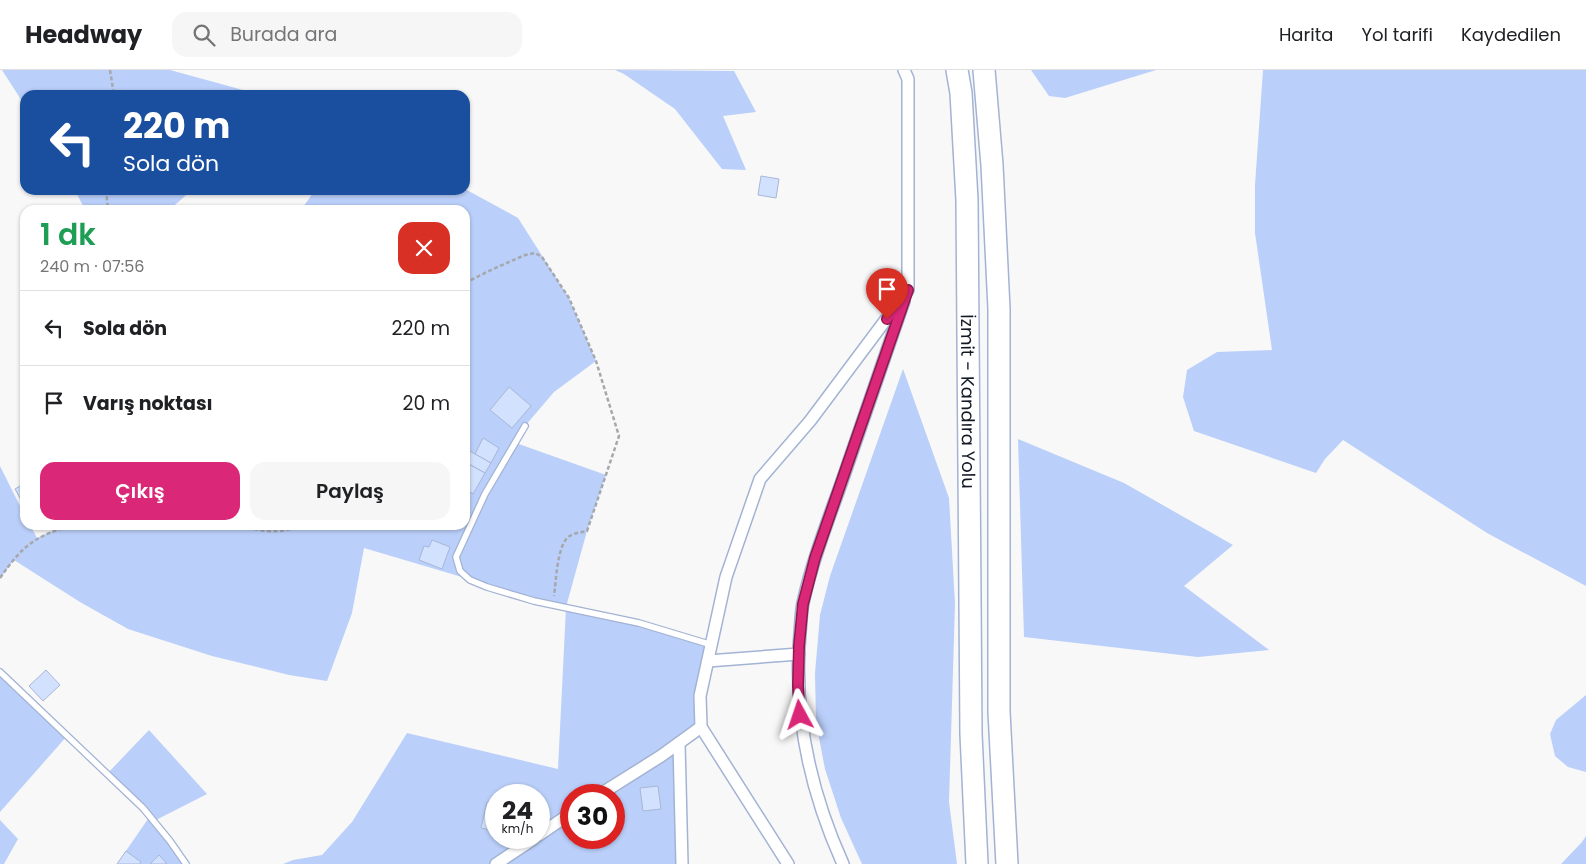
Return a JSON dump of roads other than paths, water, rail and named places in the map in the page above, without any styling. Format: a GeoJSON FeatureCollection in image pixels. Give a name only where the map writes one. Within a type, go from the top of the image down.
{"type":"FeatureCollection","features":[{"type":"Feature","properties":{"kind":"highway","name":"İzmit - Kandıra Yolu"},"geometry":{"type":"LineString","coordinates":[[957,70],[961,94],[967,200],[971,734],[977,864]]}},
{"type":"Feature","properties":{"kind":"highway"},"geometry":{"type":"LineString","coordinates":[[984,70],[992,165],[999,309],[999,712],[1007,864]]}},
{"type":"Feature","properties":{"kind":"street"},"geometry":{"type":"LineString","coordinates":[[843,863],[823,814],[803,738],[798,686],[798,654],[803,604],[815,558],[908,290],[906,75]]}},
{"type":"Feature","properties":{"kind":"street"},"geometry":{"type":"LineString","coordinates":[[788,864],[701,727],[700,696],[726,577],[760,479],[810,421],[908,290]]}},
{"type":"Feature","properties":{"kind":"street"},"geometry":{"type":"LineString","coordinates":[[708,661],[798,654]]}},
{"type":"Feature","properties":{"kind":"street"},"geometry":{"type":"LineString","coordinates":[[616,784],[701,727]]}},
{"type":"Feature","properties":{"kind":"street"},"geometry":{"type":"LineString","coordinates":[[679,742],[682,864]]}},
{"type":"Feature","properties":{"kind":"street"},"geometry":{"type":"LineString","coordinates":[[496,864],[518,849]]}},
{"type":"Feature","properties":{"kind":"lane"},"geometry":{"type":"LineString","coordinates":[[470,528],[486,494],[525,426]]}},
{"type":"Feature","properties":{"kind":"lane"},"geometry":{"type":"LineString","coordinates":[[469,530],[456,557],[460,571],[470,580],[487,587],[553,605],[639,623],[712,645]]}},
{"type":"Feature","properties":{"kind":"lane"},"geometry":{"type":"LineString","coordinates":[[0,672],[143,808],[170,840],[186,864]]}}]}
